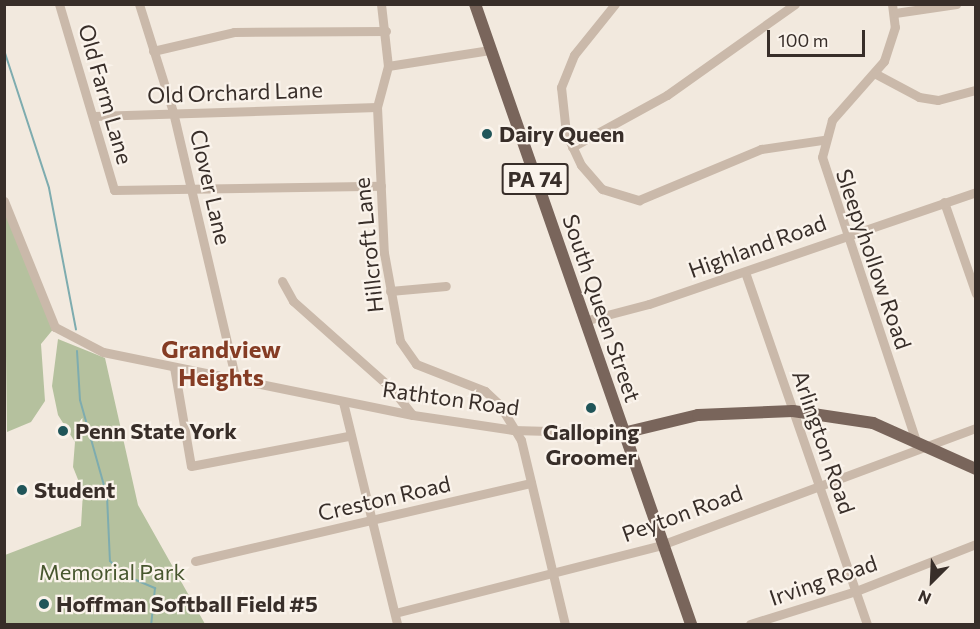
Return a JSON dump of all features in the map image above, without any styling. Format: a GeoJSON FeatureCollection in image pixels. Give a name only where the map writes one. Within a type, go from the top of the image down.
{"type":"FeatureCollection","features":[{"type":"Feature","properties":{"kind":"main road","name":"South Queen Street"},"geometry":{"type":"LineString","coordinates":[[476,4],[661,545],[691,624]]}},
{"type":"Feature","properties":{"kind":"main road","name":"Rathton Road"},"geometry":{"type":"LineString","coordinates":[[623,433],[698,415],[793,411],[873,423],[932,445],[975,469]]}},
{"type":"Feature","properties":{"kind":"street","name":"Old Farm Lane"},"geometry":{"type":"LineString","coordinates":[[59,4],[119,192],[193,192]]}},
{"type":"Feature","properties":{"kind":"street","name":"Clover Lane"},"geometry":{"type":"LineString","coordinates":[[139,4],[172,111],[193,192],[236,381]]}},
{"type":"Feature","properties":{"kind":"street","name":"Hillcroft Lane"},"geometry":{"type":"LineString","coordinates":[[381,4],[386,31],[388,66],[377,108],[381,186],[390,291],[406,353],[431,372],[486,391],[513,430],[531,483],[565,624]]}},
{"type":"Feature","properties":{"kind":"street"},"geometry":{"type":"LineString","coordinates":[[615,4],[574,55],[564,75],[562,117],[572,147],[602,189],[639,200],[761,149],[824,140]]}},
{"type":"Feature","properties":{"kind":"street"},"geometry":{"type":"LineString","coordinates":[[572,147],[667,95],[795,4]]}},
{"type":"Feature","properties":{"kind":"street"},"geometry":{"type":"LineString","coordinates":[[894,9],[956,4]]}},
{"type":"Feature","properties":{"kind":"street","name":"Sleepyhollow Road"},"geometry":{"type":"LineString","coordinates":[[894,9],[893,39],[876,74],[844,102],[824,140],[822,168],[915,438]]}},
{"type":"Feature","properties":{"kind":"street"},"geometry":{"type":"LineString","coordinates":[[153,51],[234,32],[386,31]]}},
{"type":"Feature","properties":{"kind":"street"},"geometry":{"type":"LineString","coordinates":[[388,66],[490,50]]}},
{"type":"Feature","properties":{"kind":"street"},"geometry":{"type":"LineString","coordinates":[[876,74],[919,97],[938,100],[975,90]]}},
{"type":"Feature","properties":{"kind":"street","name":"Old Orchard Lane"},"geometry":{"type":"LineString","coordinates":[[94,116],[172,111],[377,108]]}},
{"type":"Feature","properties":{"kind":"street"},"geometry":{"type":"LineString","coordinates":[[193,192],[381,186]]}},
{"type":"Feature","properties":{"kind":"street","name":"Highland Road"},"geometry":{"type":"LineString","coordinates":[[584,321],[745,272],[845,235],[975,192]]}},
{"type":"Feature","properties":{"kind":"street","name":"Rathton Road"},"geometry":{"type":"LineString","coordinates":[[4,201],[55,327],[103,352],[236,381],[413,415],[513,430],[623,433]]}},
{"type":"Feature","properties":{"kind":"street"},"geometry":{"type":"LineString","coordinates":[[944,202],[975,294]]}},
{"type":"Feature","properties":{"kind":"street","name":"Arlington Road"},"geometry":{"type":"LineString","coordinates":[[745,272],[867,624]]}},
{"type":"Feature","properties":{"kind":"street"},"geometry":{"type":"LineString","coordinates":[[282,280],[293,301],[390,387],[413,415]]}},
{"type":"Feature","properties":{"kind":"street"},"geometry":{"type":"LineString","coordinates":[[390,291],[446,286]]}},
{"type":"Feature","properties":{"kind":"street"},"geometry":{"type":"LineString","coordinates":[[174,367],[191,466],[348,436]]}},
{"type":"Feature","properties":{"kind":"street"},"geometry":{"type":"LineString","coordinates":[[343,402],[348,436],[397,624]]}},
{"type":"Feature","properties":{"kind":"street","name":"Peyton Road"},"geometry":{"type":"LineString","coordinates":[[394,613],[661,545],[817,483],[932,445],[975,428]]}},
{"type":"Feature","properties":{"kind":"street","name":"Creston Road"},"geometry":{"type":"LineString","coordinates":[[195,561],[372,522],[531,483]]}},
{"type":"Feature","properties":{"kind":"street","name":"Irving Road"},"geometry":{"type":"LineString","coordinates":[[750,624],[856,591],[975,544]]}},
{"type":"Feature","properties":{"kind":"green space"},"geometry":{"type":"Polygon","coordinates":[[[4,201],[55,327],[41,344],[45,401],[31,422],[7,432],[4,201]]]}},
{"type":"Feature","properties":{"kind":"green space","name":"Memorial Park"},"geometry":{"type":"Polygon","coordinates":[[[58,339],[105,358],[138,505],[205,624],[5,624],[5,555],[81,526],[83,492],[73,467],[75,442],[58,415],[52,386],[58,339]]]}},
{"type":"Feature","properties":{"kind":"waterway"},"geometry":{"type":"LineString","coordinates":[[4,50],[49,188],[76,329]]}},
{"type":"Feature","properties":{"kind":"waterway"},"geometry":{"type":"LineString","coordinates":[[77,351],[80,400],[107,496],[110,561],[124,575],[155,588],[151,624]]}},
{"type":"Feature","properties":{"kind":"place","name":"Dairy Queen"},"geometry":{"type":"Point","coordinates":[487,134]}},
{"type":"Feature","properties":{"kind":"place","name":"Galloping Groomer"},"geometry":{"type":"Point","coordinates":[591,408]}},
{"type":"Feature","properties":{"kind":"place","name":"Penn State York"},"geometry":{"type":"Point","coordinates":[63,431]}},
{"type":"Feature","properties":{"kind":"place","name":"Student"},"geometry":{"type":"Point","coordinates":[22,490]}},
{"type":"Feature","properties":{"kind":"place","name":"Hoffman Softball Field #5"},"geometry":{"type":"Point","coordinates":[44,604]}},
{"type":"Feature","properties":{"kind":"district","name":"Grandview Heights"},"geometry":{"type":"Point","coordinates":[221,363]}}]}
